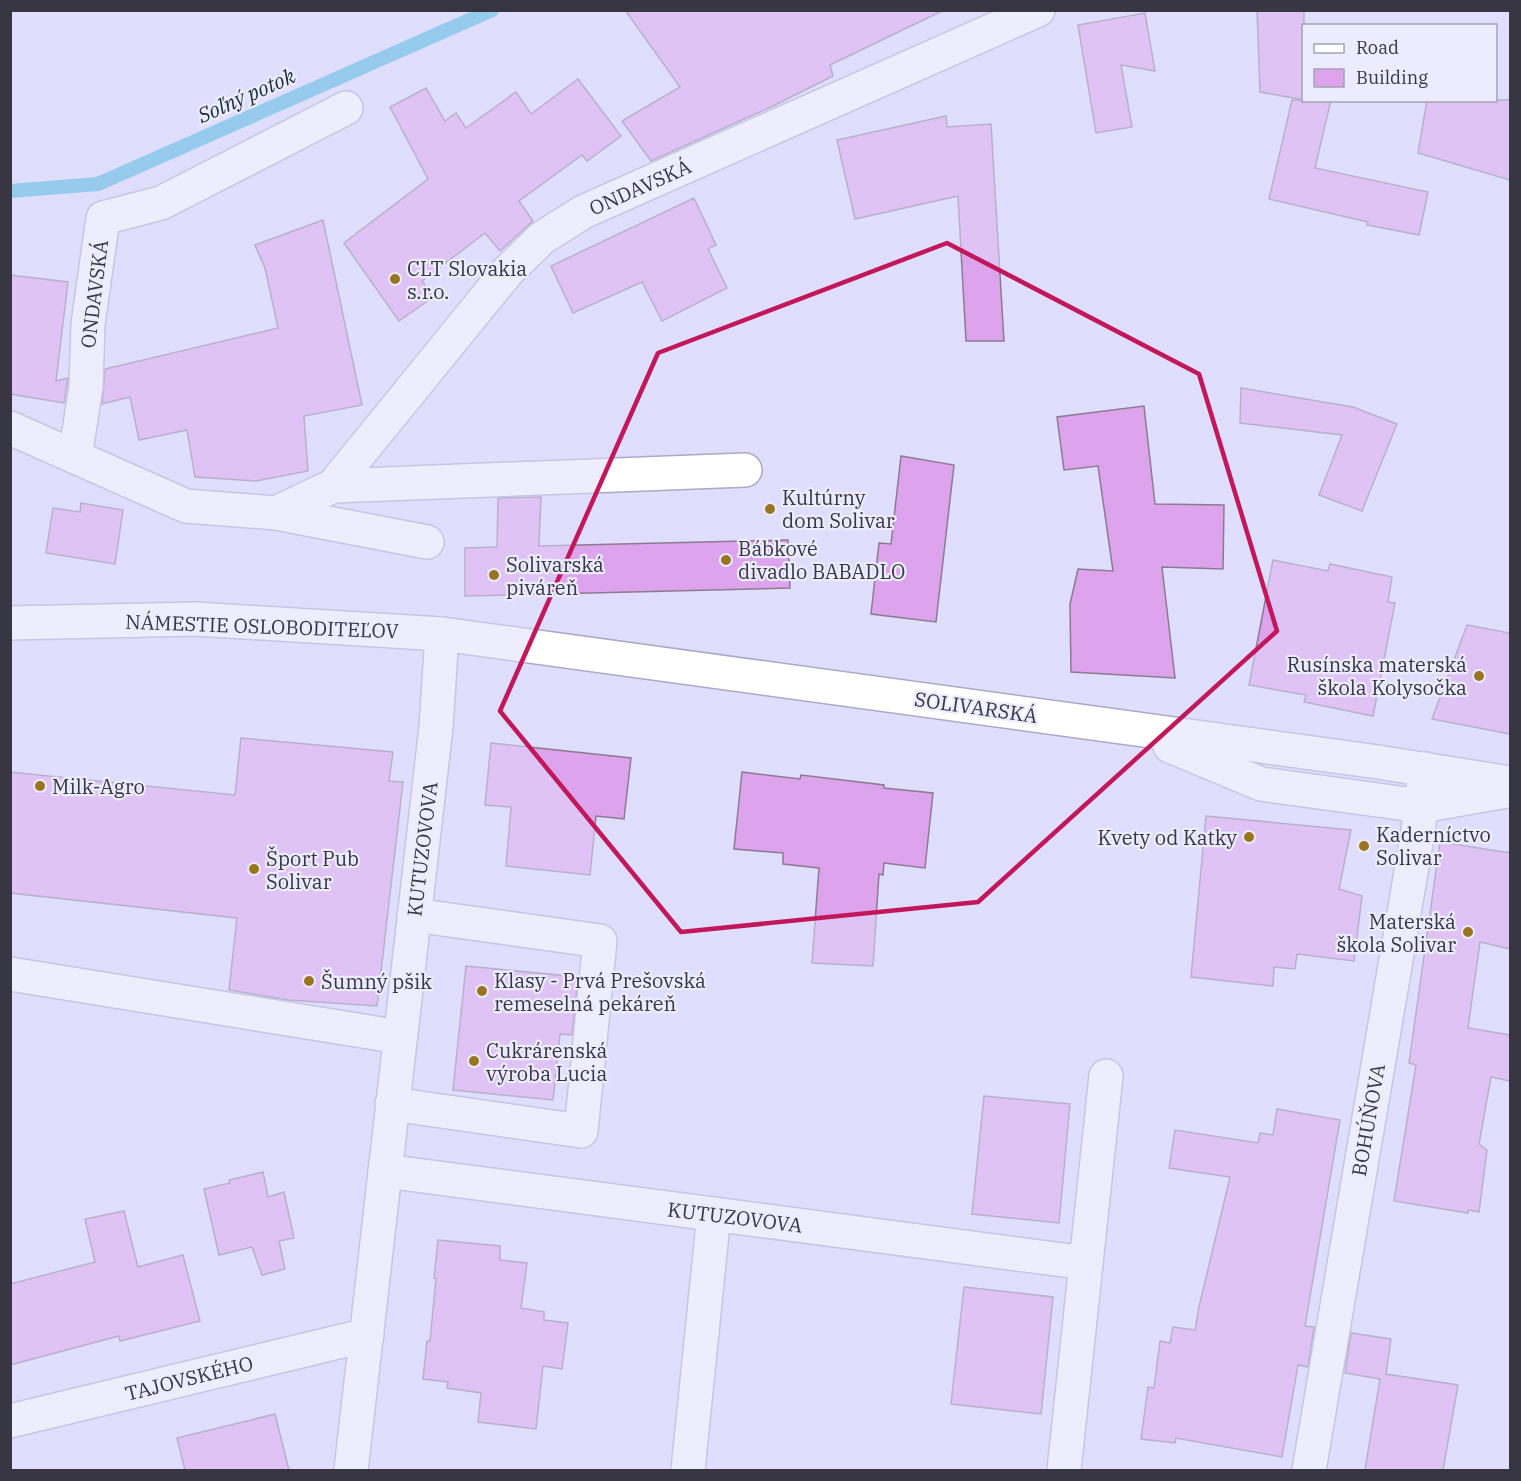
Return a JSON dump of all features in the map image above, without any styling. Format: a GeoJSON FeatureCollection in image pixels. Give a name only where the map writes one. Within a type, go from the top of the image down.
{"type":"FeatureCollection","features":[{"type":"Feature","properties":{"kind":"street","name":"ONDAVSKÁ"},"geometry":{"type":"LineString","coordinates":[[333,486],[507,272],[542,238],[583,212],[1038,10]]}},
{"type":"Feature","properties":{"kind":"street","name":"ONDAVSKÁ"},"geometry":{"type":"LineString","coordinates":[[75,457],[86,387],[88,324],[104,219],[161,203],[346,108]]}},
{"type":"Feature","properties":{"kind":"street","name":"ONDAVSKÁ"},"geometry":{"type":"LineString","coordinates":[[10,428],[186,506],[276,513],[333,486],[745,470]]}},
{"type":"Feature","properties":{"kind":"street"},"geometry":{"type":"LineString","coordinates":[[276,513],[428,542]]}},
{"type":"Feature","properties":{"kind":"street","name":"NÁMESTIE OSLOBODITEĽOV"},"geometry":{"type":"LineString","coordinates":[[10,623],[196,619],[442,634]]}},
{"type":"Feature","properties":{"kind":"street","name":"SOLIVARSKÁ"},"geometry":{"type":"LineString","coordinates":[[442,634],[1425,769],[1510,783]]}},
{"type":"Feature","properties":{"kind":"street","name":"KUTUZOVOVA"},"geometry":{"type":"LineString","coordinates":[[351,1470],[436,726],[442,634]]}},
{"type":"Feature","properties":{"kind":"street"},"geometry":{"type":"LineString","coordinates":[[1127,728],[1262,784],[1421,806],[1510,790]]}},
{"type":"Feature","properties":{"kind":"street","name":"BOHÚŇOVA"},"geometry":{"type":"LineString","coordinates":[[1309,1470],[1421,806],[1425,769]]}},
{"type":"Feature","properties":{"kind":"street"},"geometry":{"type":"LineString","coordinates":[[392,1104],[580,1131],[600,941],[414,915]]}},
{"type":"Feature","properties":{"kind":"street"},"geometry":{"type":"LineString","coordinates":[[10,974],[400,1037]]}},
{"type":"Feature","properties":{"kind":"street"},"geometry":{"type":"LineString","coordinates":[[1064,1470],[1106,1076]]}},
{"type":"Feature","properties":{"kind":"street","name":"KUTUZOVOVA"},"geometry":{"type":"LineString","coordinates":[[385,1172],[1086,1263]]}},
{"type":"Feature","properties":{"kind":"street"},"geometry":{"type":"LineString","coordinates":[[688,1470],[714,1214]]}},
{"type":"Feature","properties":{"kind":"street","name":"TAJOVSKÉHO"},"geometry":{"type":"LineString","coordinates":[[10,1421],[367,1335]]}},
{"type":"Feature","properties":{"kind":"highlighted area"},"geometry":{"type":"Polygon","coordinates":[[[947,243],[1199,374],[1277,631],[978,902],[681,932],[500,711],[658,353],[947,243]]]}},
{"type":"Feature","properties":{"kind":"building"},"geometry":{"type":"Polygon","coordinates":[[[625,10],[944,10],[830,65],[833,76],[771,107],[651,161],[622,121],[680,87],[625,10]]]}},
{"type":"Feature","properties":{"kind":"building"},"geometry":{"type":"Polygon","coordinates":[[[1257,10],[1304,10],[1302,100],[1260,92],[1257,10]]]}},
{"type":"Feature","properties":{"kind":"building"},"geometry":{"type":"Polygon","coordinates":[[[1145,13],[1155,71],[1121,65],[1132,127],[1096,133],[1078,25],[1145,13]]]}},
{"type":"Feature","properties":{"kind":"building"},"geometry":{"type":"Polygon","coordinates":[[[578,79],[621,136],[587,161],[582,155],[519,201],[533,221],[500,251],[485,233],[422,281],[433,297],[399,321],[344,243],[428,179],[390,107],[426,88],[445,121],[456,113],[466,128],[516,92],[531,114],[578,79]]]}},
{"type":"Feature","properties":{"kind":"building"},"geometry":{"type":"Polygon","coordinates":[[[1292,100],[1331,102],[1315,168],[1428,192],[1419,235],[1367,225],[1368,222],[1269,199],[1292,100]]]}},
{"type":"Feature","properties":{"kind":"building"},"geometry":{"type":"Polygon","coordinates":[[[1510,100],[1510,180],[1418,153],[1427,102],[1510,100]]]}},
{"type":"Feature","properties":{"kind":"building"},"geometry":{"type":"Polygon","coordinates":[[[946,116],[947,127],[991,124],[1004,341],[966,341],[958,196],[855,219],[837,140],[946,116]]]}},
{"type":"Feature","properties":{"kind":"building"},"geometry":{"type":"Polygon","coordinates":[[[694,198],[716,245],[708,249],[727,288],[662,321],[642,282],[573,313],[551,266],[694,198]]]}},
{"type":"Feature","properties":{"kind":"building"},"geometry":{"type":"Polygon","coordinates":[[[323,220],[362,405],[304,416],[308,471],[256,481],[195,477],[187,430],[139,440],[130,397],[102,404],[105,369],[278,328],[265,268],[255,245],[323,220]]]}},
{"type":"Feature","properties":{"kind":"building"},"geometry":{"type":"Polygon","coordinates":[[[10,275],[68,282],[56,381],[68,378],[64,403],[10,394],[10,275]]]}},
{"type":"Feature","properties":{"kind":"building"},"geometry":{"type":"Polygon","coordinates":[[[1241,388],[1353,407],[1397,424],[1362,511],[1319,495],[1342,435],[1240,423],[1241,388]]]}},
{"type":"Feature","properties":{"kind":"building"},"geometry":{"type":"Polygon","coordinates":[[[1144,406],[1155,504],[1224,505],[1223,569],[1162,567],[1175,678],[1071,672],[1070,604],[1078,569],[1113,571],[1098,466],[1064,470],[1057,417],[1144,406]]]}},
{"type":"Feature","properties":{"kind":"building"},"geometry":{"type":"Polygon","coordinates":[[[901,456],[954,465],[936,622],[871,614],[879,543],[891,544],[901,456]]]}},
{"type":"Feature","properties":{"kind":"building","name":"Kultúrny dom Solivar"},"geometry":{"type":"Polygon","coordinates":[[[541,497],[539,546],[788,540],[790,588],[465,596],[465,548],[497,547],[498,498],[541,497]]]}},
{"type":"Feature","properties":{"kind":"building"},"geometry":{"type":"Polygon","coordinates":[[[81,503],[123,510],[115,564],[46,553],[53,508],[80,512],[81,503]]]}},
{"type":"Feature","properties":{"kind":"building"},"geometry":{"type":"Polygon","coordinates":[[[1273,560],[1328,571],[1330,564],[1392,577],[1388,602],[1395,603],[1373,716],[1304,702],[1306,695],[1249,685],[1273,560]]]}},
{"type":"Feature","properties":{"kind":"building","name":"Rusínska materská škola Kolysočka"},"geometry":{"type":"Polygon","coordinates":[[[1467,625],[1510,633],[1510,734],[1432,719],[1467,625]]]}},
{"type":"Feature","properties":{"kind":"building","name":"Šport Pub Solivar"},"geometry":{"type":"Polygon","coordinates":[[[241,738],[393,752],[389,781],[403,782],[377,1006],[288,1000],[229,990],[237,918],[10,893],[10,772],[235,795],[241,738]]]}},
{"type":"Feature","properties":{"kind":"building"},"geometry":{"type":"Polygon","coordinates":[[[491,743],[631,758],[624,819],[596,816],[590,875],[506,866],[511,807],[485,805],[491,743]]]}},
{"type":"Feature","properties":{"kind":"building"},"geometry":{"type":"Polygon","coordinates":[[[742,772],[800,779],[801,775],[933,793],[925,868],[884,863],[883,875],[879,874],[873,966],[812,963],[819,868],[783,864],[783,853],[734,849],[742,772]]]}},
{"type":"Feature","properties":{"kind":"building"},"geometry":{"type":"Polygon","coordinates":[[[1206,816],[1351,830],[1339,889],[1362,896],[1354,961],[1297,954],[1295,969],[1274,967],[1273,986],[1191,977],[1206,816]]]}},
{"type":"Feature","properties":{"kind":"building"},"geometry":{"type":"Polygon","coordinates":[[[1440,842],[1510,853],[1510,949],[1480,942],[1468,1028],[1510,1035],[1510,1081],[1491,1077],[1479,1144],[1487,1150],[1479,1212],[1468,1210],[1468,1213],[1394,1201],[1416,1065],[1409,1063],[1440,842]]]}},
{"type":"Feature","properties":{"kind":"building"},"geometry":{"type":"Polygon","coordinates":[[[466,966],[578,977],[572,1035],[560,1034],[553,1100],[453,1090],[466,966]]]}},
{"type":"Feature","properties":{"kind":"building"},"geometry":{"type":"Polygon","coordinates":[[[984,1096],[1070,1104],[1059,1223],[972,1214],[984,1096]]]}},
{"type":"Feature","properties":{"kind":"building"},"geometry":{"type":"Polygon","coordinates":[[[1277,1109],[1340,1120],[1305,1326],[1314,1327],[1308,1367],[1298,1365],[1282,1457],[1176,1438],[1175,1443],[1141,1439],[1148,1387],[1154,1388],[1160,1341],[1170,1343],[1173,1327],[1195,1330],[1230,1177],[1169,1168],[1175,1130],[1258,1143],[1260,1133],[1273,1135],[1277,1109]]]}},
{"type":"Feature","properties":{"kind":"building"},"geometry":{"type":"Polygon","coordinates":[[[263,1172],[268,1197],[284,1192],[294,1238],[279,1241],[285,1269],[262,1275],[252,1247],[219,1255],[204,1189],[263,1172]]]}},
{"type":"Feature","properties":{"kind":"building"},"geometry":{"type":"Polygon","coordinates":[[[124,1211],[138,1267],[183,1255],[200,1321],[120,1341],[119,1336],[10,1365],[10,1284],[95,1262],[85,1219],[124,1211]]]}},
{"type":"Feature","properties":{"kind":"building"},"geometry":{"type":"Polygon","coordinates":[[[438,1240],[500,1246],[500,1260],[527,1263],[521,1308],[544,1312],[544,1320],[568,1323],[562,1369],[543,1366],[536,1429],[478,1422],[481,1393],[447,1388],[448,1382],[423,1379],[427,1341],[430,1341],[438,1240]]]}},
{"type":"Feature","properties":{"kind":"building"},"geometry":{"type":"Polygon","coordinates":[[[964,1287],[1053,1297],[1041,1414],[951,1404],[964,1287]]]}},
{"type":"Feature","properties":{"kind":"building"},"geometry":{"type":"Polygon","coordinates":[[[1351,1333],[1391,1339],[1386,1374],[1458,1385],[1443,1470],[1365,1470],[1380,1379],[1345,1373],[1351,1333]]]}},
{"type":"Feature","properties":{"kind":"building"},"geometry":{"type":"Polygon","coordinates":[[[275,1414],[289,1470],[185,1470],[177,1438],[275,1414]]]}},
{"type":"Feature","properties":{"kind":"waterway","name":"Soľný potok"},"geometry":{"type":"LineString","coordinates":[[10,191],[98,184],[492,10]]}},
{"type":"Feature","properties":{"kind":"place","name":"CLT Slovakia s.r.o."},"geometry":{"type":"Point","coordinates":[395,279]}},
{"type":"Feature","properties":{"kind":"place","name":"Kultúrny dom Solivar"},"geometry":{"type":"Point","coordinates":[770,509]}},
{"type":"Feature","properties":{"kind":"place","name":"Bábkové divadlo BABADLO"},"geometry":{"type":"Point","coordinates":[726,560]}},
{"type":"Feature","properties":{"kind":"place","name":"Solivarská piváreň"},"geometry":{"type":"Point","coordinates":[494,575]}},
{"type":"Feature","properties":{"kind":"place","name":"Rusínska materská škola Kolysočka"},"geometry":{"type":"Point","coordinates":[1479,676]}},
{"type":"Feature","properties":{"kind":"place","name":"Milk-Agro"},"geometry":{"type":"Point","coordinates":[40,786]}},
{"type":"Feature","properties":{"kind":"place","name":"Kvety od Katky"},"geometry":{"type":"Point","coordinates":[1249,837]}},
{"type":"Feature","properties":{"kind":"place","name":"Kaderníctvo Solivar"},"geometry":{"type":"Point","coordinates":[1364,846]}},
{"type":"Feature","properties":{"kind":"place","name":"Šport Pub Solivar"},"geometry":{"type":"Point","coordinates":[254,869]}},
{"type":"Feature","properties":{"kind":"place","name":"Materská škola Solivar"},"geometry":{"type":"Point","coordinates":[1468,932]}},
{"type":"Feature","properties":{"kind":"place","name":"Šumný pšik"},"geometry":{"type":"Point","coordinates":[309,981]}},
{"type":"Feature","properties":{"kind":"place","name":"Klasy - Prvá Prešovská remeselná pekáreň"},"geometry":{"type":"Point","coordinates":[482,991]}},
{"type":"Feature","properties":{"kind":"place","name":"Cukrárenská výroba Lucia"},"geometry":{"type":"Point","coordinates":[474,1061]}}]}
